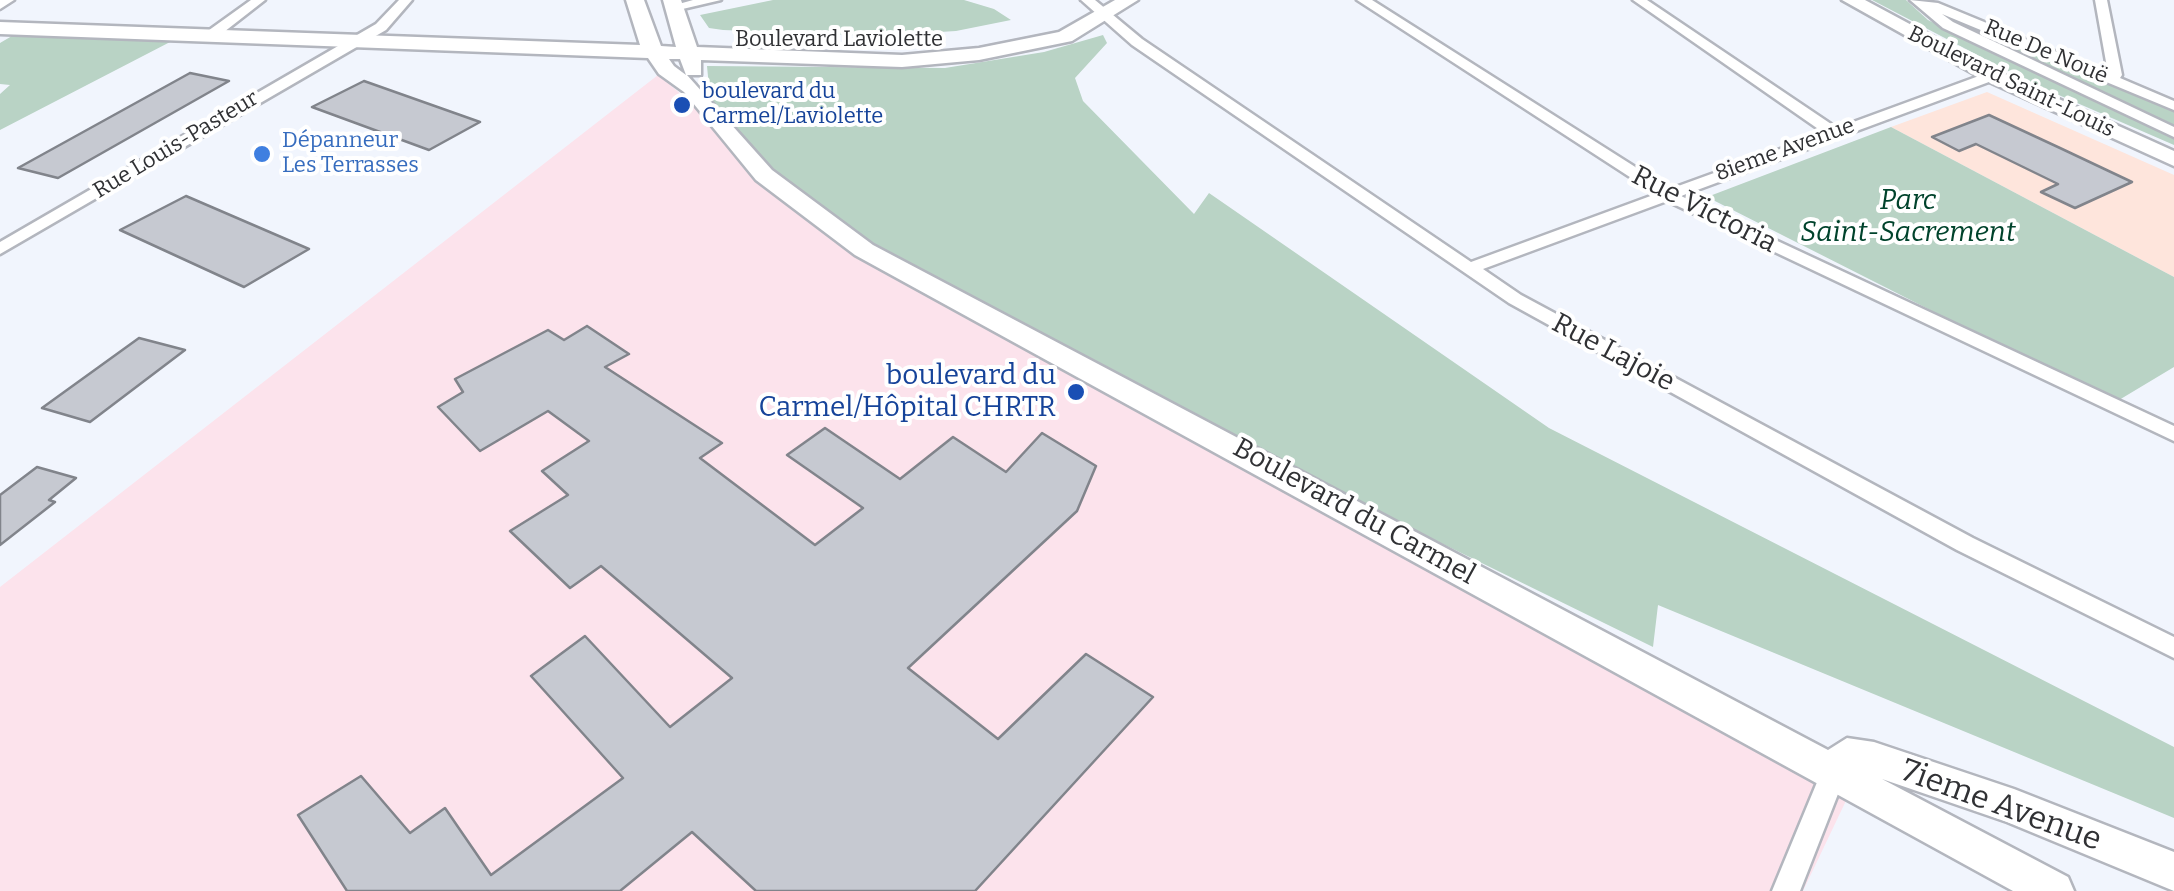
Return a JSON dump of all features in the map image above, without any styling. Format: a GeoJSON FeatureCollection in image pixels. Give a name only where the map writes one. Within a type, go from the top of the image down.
{"type":"FeatureCollection","features":[{"type":"Feature","properties":{"kind":"street"},"geometry":{"type":"LineString","coordinates":[[0,8],[8,0]]}},
{"type":"Feature","properties":{"kind":"street"},"geometry":{"type":"LineString","coordinates":[[210,36],[259,0]]}},
{"type":"Feature","properties":{"kind":"street","name":"Rue Louis-Pasteur"},"geometry":{"type":"LineString","coordinates":[[0,249],[381,27],[406,0]]}},
{"type":"Feature","properties":{"kind":"street"},"geometry":{"type":"LineString","coordinates":[[634,0],[650,45]]}},
{"type":"Feature","properties":{"kind":"street"},"geometry":{"type":"LineString","coordinates":[[691,88],[695,67],[673,3],[715,0]]}},
{"type":"Feature","properties":{"kind":"street","name":"Boulevard Laviolette"},"geometry":{"type":"LineString","coordinates":[[0,28],[352,42],[688,46],[853,61],[954,58],[1065,36],[1096,7],[1129,0]]}},
{"type":"Feature","properties":{"kind":"street","name":"Rue Victoria"},"geometry":{"type":"LineString","coordinates":[[1363,0],[1667,194],[2174,434]]}},
{"type":"Feature","properties":{"kind":"street"},"geometry":{"type":"LineString","coordinates":[[1639,0],[1834,132]]}},
{"type":"Feature","properties":{"kind":"street","name":"Boulevard Saint-Louis"},"geometry":{"type":"LineString","coordinates":[[1851,0],[1992,76],[2174,159]]}},
{"type":"Feature","properties":{"kind":"street"},"geometry":{"type":"LineString","coordinates":[[2101,0],[2115,72],[2110,80]]}},
{"type":"Feature","properties":{"kind":"street"},"geometry":{"type":"LineString","coordinates":[[1917,1],[1954,28],[2174,134]]}},
{"type":"Feature","properties":{"kind":"street","name":"Rue De Nouë"},"geometry":{"type":"LineString","coordinates":[[1917,1],[1949,10],[2174,106]]}},
{"type":"Feature","properties":{"kind":"street","name":"Rue Lajoie"},"geometry":{"type":"LineString","coordinates":[[1096,7],[1138,42],[1466,269],[1940,531],[2174,648]]}},
{"type":"Feature","properties":{"kind":"street","name":"Boulevard Laviolette"},"geometry":{"type":"LineString","coordinates":[[0,8],[650,45]]}},
{"type":"Feature","properties":{"kind":"street","name":"Boulevard du Carmel"},"geometry":{"type":"LineString","coordinates":[[650,45],[666,70],[691,88],[764,175],[864,250],[2053,891]]}},
{"type":"Feature","properties":{"kind":"street","name":"8ieme Avenue"},"geometry":{"type":"LineString","coordinates":[[1466,269],[1992,76]]}},
{"type":"Feature","properties":{"kind":"street"},"geometry":{"type":"LineString","coordinates":[[2136,90],[2174,95]]}},
{"type":"Feature","properties":{"kind":"street","name":"7ieme Avenue"},"geometry":{"type":"LineString","coordinates":[[1834,772],[1848,755],[1888,764],[2014,807],[2174,872]]}},
{"type":"Feature","properties":{"kind":"street"},"geometry":{"type":"LineString","coordinates":[[1786,891],[1834,772]]}},
{"type":"Feature","properties":{"kind":"shaded area"},"geometry":{"type":"Polygon","coordinates":[[[658,75],[698,108],[761,181],[817,227],[1853,786],[1803,891],[0,891],[0,587],[658,75]]]}},
{"type":"Feature","properties":{"kind":"shaded area"},"geometry":{"type":"Polygon","coordinates":[[[1987,92],[2174,175],[2174,277],[1891,127],[1987,92]]]}},
{"type":"Feature","properties":{"kind":"green space"},"geometry":{"type":"Polygon","coordinates":[[[773,0],[964,0],[994,9],[1011,20],[956,31],[874,36],[723,30],[709,28],[700,15],[773,0]]]}},
{"type":"Feature","properties":{"kind":"green space"},"geometry":{"type":"Polygon","coordinates":[[[1872,0],[1906,0],[1928,20],[2174,139],[2174,145],[2031,83],[1872,0]]]}},
{"type":"Feature","properties":{"kind":"green space"},"geometry":{"type":"Polygon","coordinates":[[[1953,20],[2174,111],[2174,125],[1953,20]]]}},
{"type":"Feature","properties":{"kind":"green space"},"geometry":{"type":"Polygon","coordinates":[[[17,33],[172,41],[0,130],[0,94],[10,85],[0,84],[0,43],[17,33]]]}},
{"type":"Feature","properties":{"kind":"green space"},"geometry":{"type":"Polygon","coordinates":[[[1103,35],[1107,43],[1075,78],[1083,101],[1194,214],[1209,193],[1549,428],[2174,747],[2174,818],[1658,605],[1653,647],[1188,419],[832,221],[777,178],[711,108],[707,66],[945,68],[1044,52],[1103,35]]]}},
{"type":"Feature","properties":{"kind":"green space","name":"Parc Saint-Sacrement"},"geometry":{"type":"Polygon","coordinates":[[[1891,127],[2174,277],[2174,367],[2114,403],[1707,197],[1891,127]]]}},
{"type":"Feature","properties":{"kind":"building"},"geometry":{"type":"Polygon","coordinates":[[[190,73],[229,81],[58,178],[18,168],[190,73]]]}},
{"type":"Feature","properties":{"kind":"building"},"geometry":{"type":"Polygon","coordinates":[[[364,81],[480,122],[429,150],[312,107],[364,81]]]}},
{"type":"Feature","properties":{"kind":"building"},"geometry":{"type":"Polygon","coordinates":[[[1989,115],[2132,182],[2075,208],[2041,192],[2058,184],[1976,144],[1959,151],[1932,137],[1989,115]]]}},
{"type":"Feature","properties":{"kind":"building"},"geometry":{"type":"Polygon","coordinates":[[[186,196],[309,249],[244,287],[120,230],[186,196]]]}},
{"type":"Feature","properties":{"kind":"building"},"geometry":{"type":"Polygon","coordinates":[[[587,326],[629,354],[605,367],[722,443],[700,458],[815,545],[863,508],[787,455],[825,428],[900,479],[953,437],[1006,472],[1042,433],[1096,466],[1077,511],[908,668],[998,739],[1086,654],[1153,697],[975,891],[756,891],[692,832],[620,891],[347,891],[298,815],[361,776],[410,833],[445,808],[491,875],[623,778],[531,676],[585,636],[670,727],[732,678],[601,566],[570,588],[510,531],[568,495],[542,471],[589,441],[548,411],[480,451],[438,407],[463,392],[455,379],[548,330],[564,340],[587,326]]]}},
{"type":"Feature","properties":{"kind":"building"},"geometry":{"type":"Polygon","coordinates":[[[139,338],[185,350],[90,422],[42,408],[139,338]]]}},
{"type":"Feature","properties":{"kind":"building"},"geometry":{"type":"Polygon","coordinates":[[[37,467],[76,478],[49,500],[55,502],[0,545],[0,495],[37,467]]]}},
{"type":"Feature","properties":{"kind":"place","name":"boulevard du Carmel/Laviolette"},"geometry":{"type":"Point","coordinates":[682,105]}},
{"type":"Feature","properties":{"kind":"place","name":"Dépanneur Les Terrasses"},"geometry":{"type":"Point","coordinates":[262,154]}},
{"type":"Feature","properties":{"kind":"place","name":"boulevard du Carmel/Hôpital CHRTR"},"geometry":{"type":"Point","coordinates":[1076,392]}}]}
